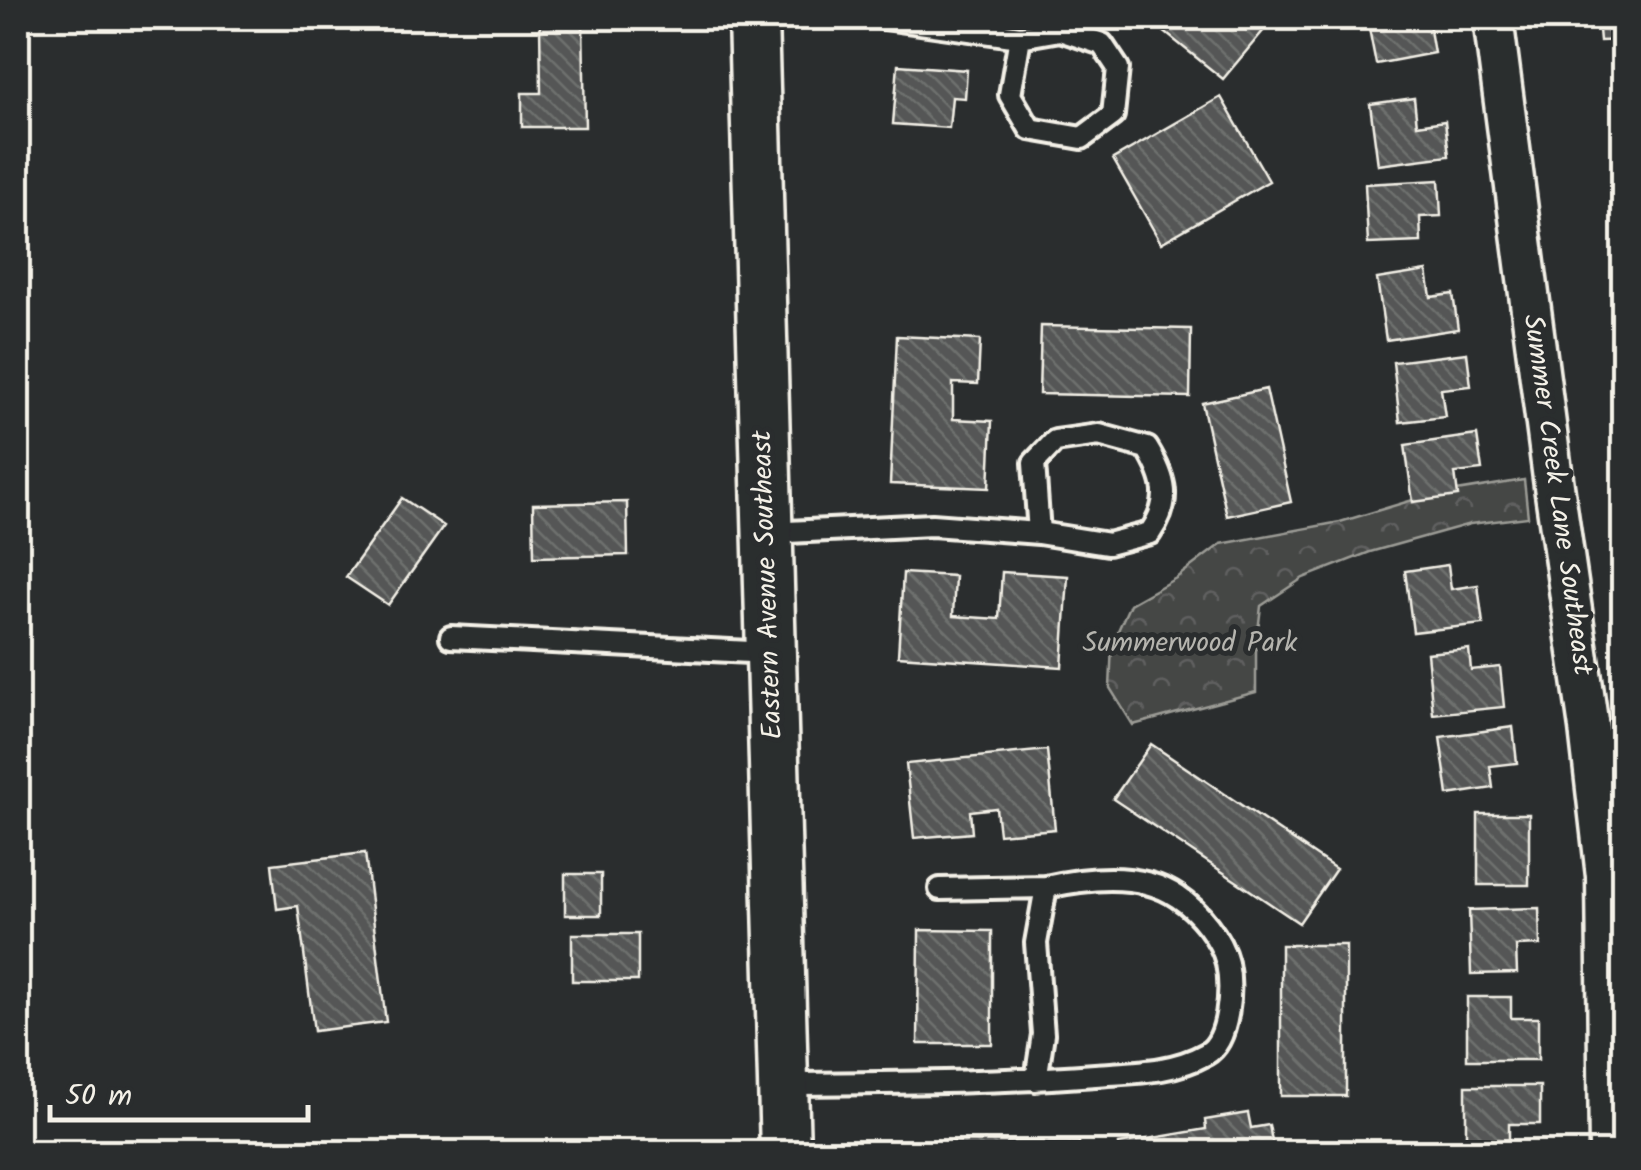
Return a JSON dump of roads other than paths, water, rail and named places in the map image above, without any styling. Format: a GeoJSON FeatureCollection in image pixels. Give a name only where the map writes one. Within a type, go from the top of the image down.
{"type":"FeatureCollection","features":[{"type":"Feature","properties":{"kind":"street","name":"Eastern Avenue Southeast"},"geometry":{"type":"LineString","coordinates":[[753,18],[786,1152]]}},
{"type":"Feature","properties":{"kind":"street","name":"Summer Creek Lane Southeast"},"geometry":{"type":"LineString","coordinates":[[1494,18],[1606,876],[1609,1152]]}},
{"type":"Feature","properties":{"kind":"lane"},"geometry":{"type":"LineString","coordinates":[[884,18],[1020,37],[1060,30],[1102,44],[1118,68],[1114,114],[1082,138],[1030,130],[1010,95],[1020,37]]}},
{"type":"Feature","properties":{"kind":"lane"},"geometry":{"type":"LineString","coordinates":[[767,533],[932,525],[1040,533],[1108,544],[1150,533],[1163,514],[1164,476],[1147,448],[1099,435],[1054,441],[1034,463],[1040,533]]}},
{"type":"Feature","properties":{"kind":"lane"},"geometry":{"type":"LineString","coordinates":[[451,637],[770,654]]}},
{"type":"Feature","properties":{"kind":"lane"},"geometry":{"type":"LineString","coordinates":[[784,1084],[1036,1080],[1174,1068],[1211,1052],[1228,1024],[1226,962],[1206,922],[1176,895],[1137,882],[1086,878],[1046,888],[940,889]]}},
{"type":"Feature","properties":{"kind":"lane"},"geometry":{"type":"LineString","coordinates":[[1036,1080],[1043,1034],[1036,944],[1046,888]]}},
{"type":"Feature","properties":{"kind":"park label","name":"Summerwood Park"},"geometry":{"type":"Point","coordinates":[1190,643]}}]}
